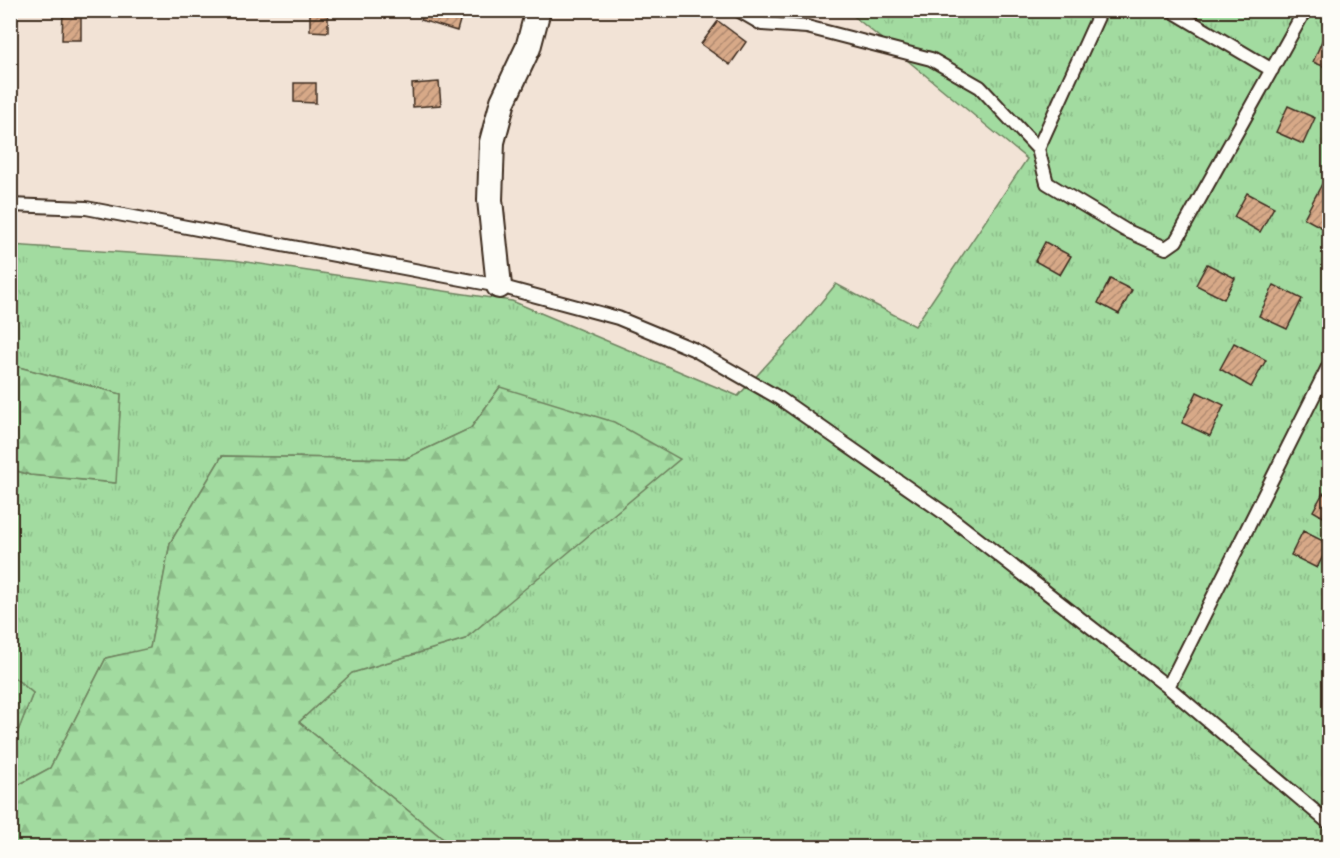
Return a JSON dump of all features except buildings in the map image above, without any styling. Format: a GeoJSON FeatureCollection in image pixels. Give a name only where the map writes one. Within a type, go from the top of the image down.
{"type":"FeatureCollection","features":[{"type":"Feature","properties":{"kind":"street"},"geometry":{"type":"LineString","coordinates":[[499,286],[490,200],[492,142],[503,101],[528,48],[538,10]]}},
{"type":"Feature","properties":{"kind":"lane"},"geometry":{"type":"LineString","coordinates":[[738,10],[762,24],[807,27],[931,59],[980,87],[1038,149],[1047,183],[1125,230],[1166,248],[1176,241],[1305,10]]}},
{"type":"Feature","properties":{"kind":"lane"},"geometry":{"type":"LineString","coordinates":[[1038,149],[1101,10]]}},
{"type":"Feature","properties":{"kind":"lane"},"geometry":{"type":"LineString","coordinates":[[1171,10],[1272,70]]}},
{"type":"Feature","properties":{"kind":"lane"},"geometry":{"type":"LineString","coordinates":[[10,205],[86,208],[499,286],[618,318],[693,349],[779,398],[947,515],[1168,687],[1329,824]]}},
{"type":"Feature","properties":{"kind":"lane"},"geometry":{"type":"LineString","coordinates":[[1168,687],[1329,363]]}},
{"type":"Feature","properties":{"kind":"green space"},"geometry":{"type":"Polygon","coordinates":[[[852,11],[1329,11],[1329,847],[453,847],[299,722],[351,673],[465,639],[500,387],[471,428],[405,459],[222,456],[170,543],[150,649],[106,658],[50,768],[11,789],[11,745],[33,693],[11,675],[10,469],[30,475],[115,483],[121,394],[11,365],[11,245],[233,260],[512,301],[738,396],[794,335],[836,284],[915,326],[1027,159],[850,13],[852,11]]]}},
{"type":"Feature","properties":{"kind":"green space"},"geometry":{"type":"Polygon","coordinates":[[[11,365],[121,394],[116,483],[30,475],[11,469],[11,365]]]}},
{"type":"Feature","properties":{"kind":"green space"},"geometry":{"type":"Polygon","coordinates":[[[500,387],[614,422],[680,459],[465,639],[352,673],[299,722],[453,847],[11,847],[11,789],[50,768],[106,658],[150,648],[170,543],[222,456],[405,459],[471,428],[500,387]]]}},
{"type":"Feature","properties":{"kind":"green space"},"geometry":{"type":"Polygon","coordinates":[[[11,675],[33,693],[11,745],[11,675]]]}}]}
